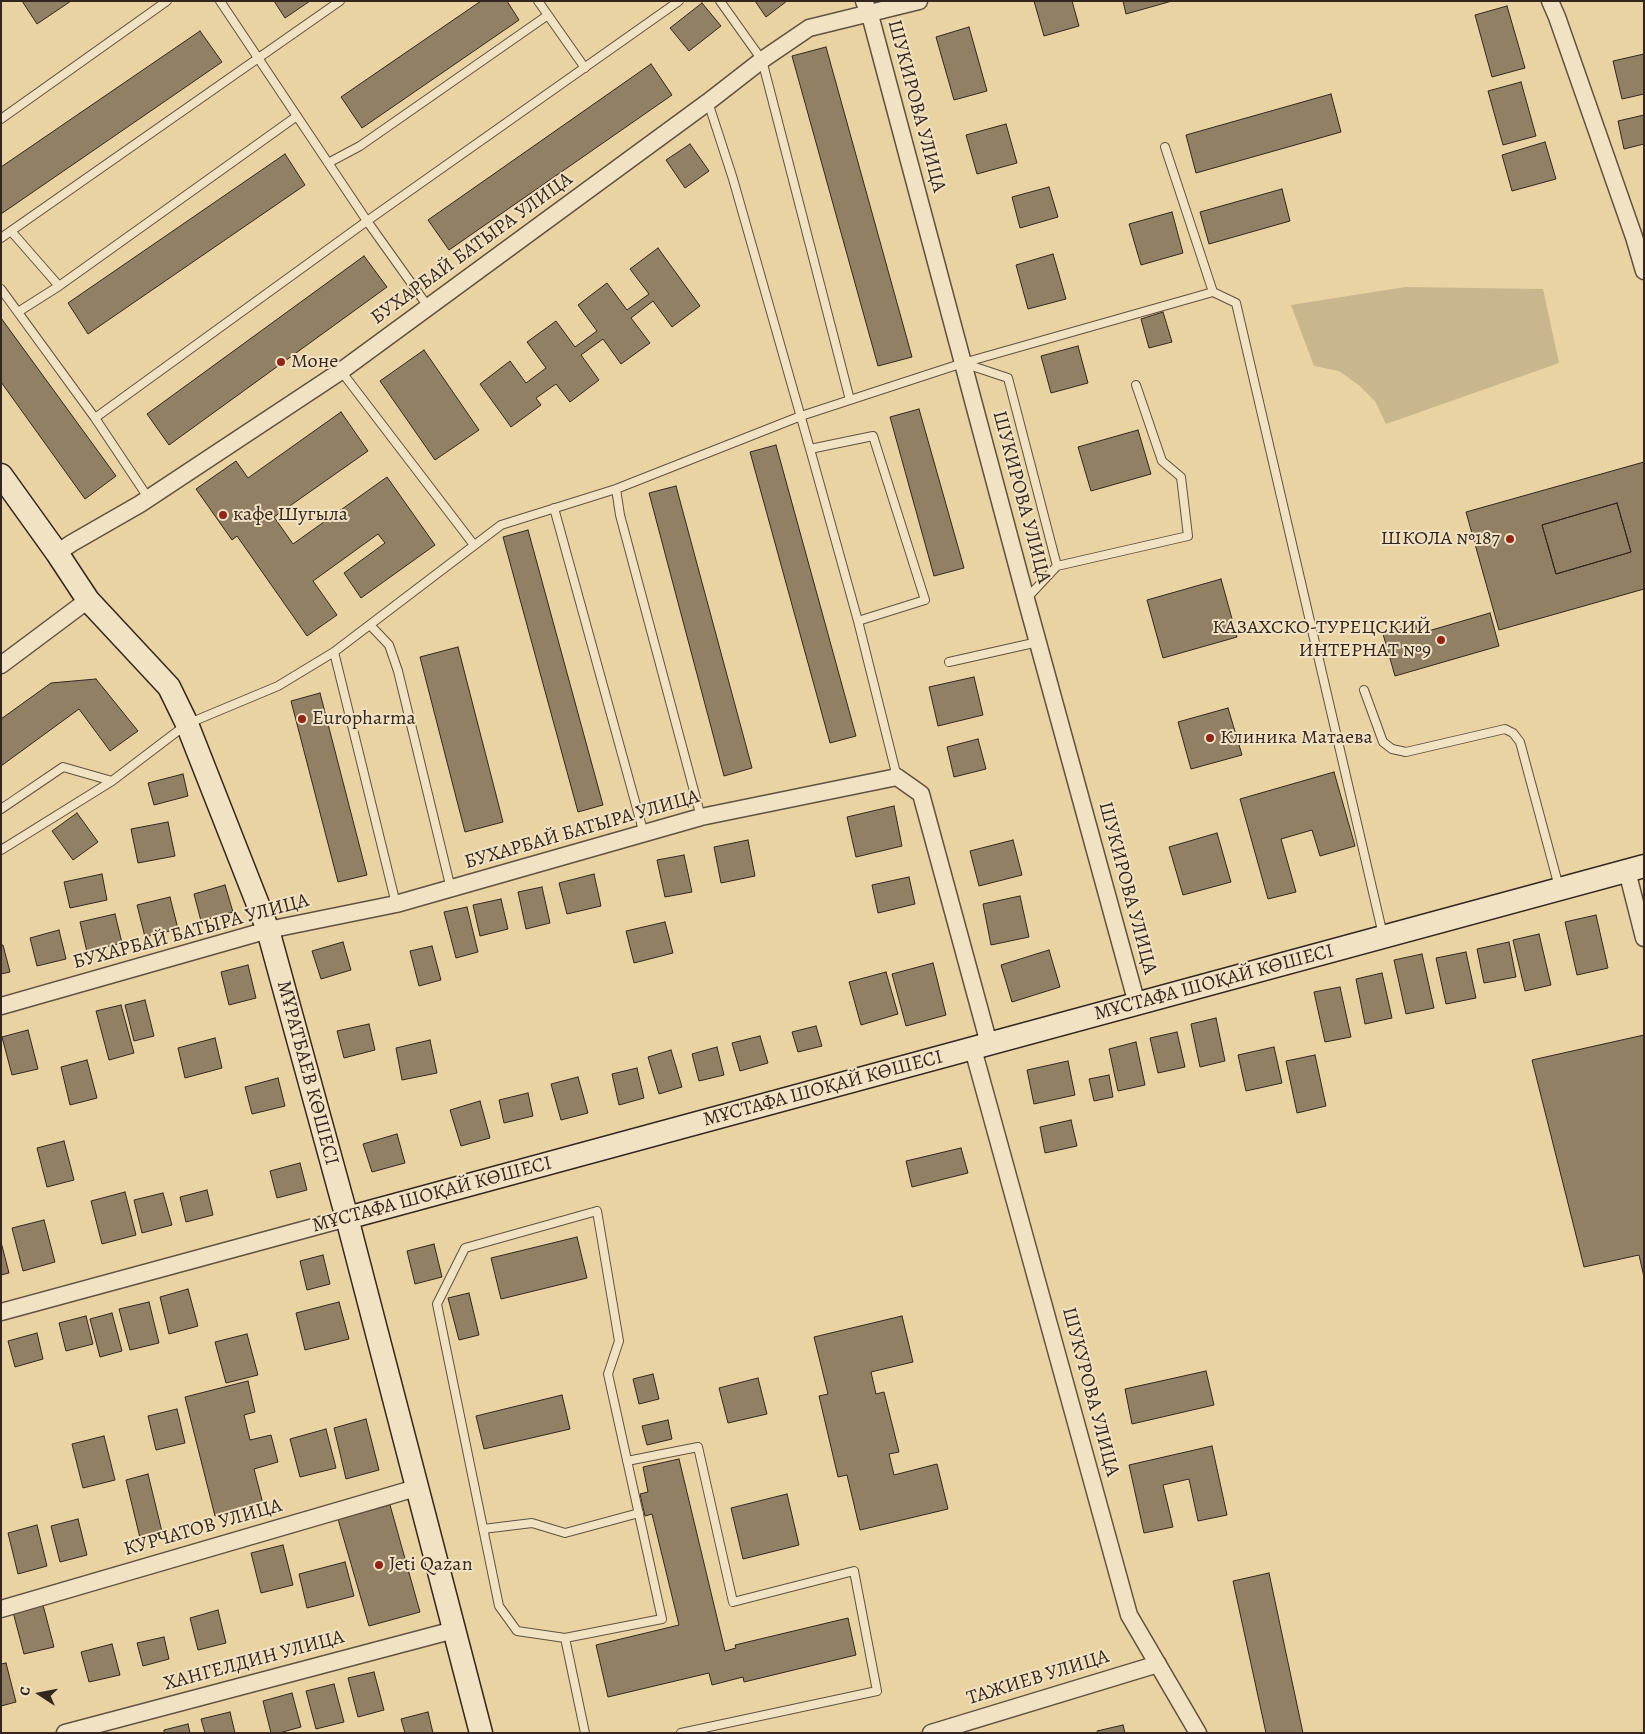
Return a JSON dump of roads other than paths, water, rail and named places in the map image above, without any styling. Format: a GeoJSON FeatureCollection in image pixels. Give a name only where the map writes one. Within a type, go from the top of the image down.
{"type":"FeatureCollection","features":[{"type":"Feature","properties":{"kind":"street","name":"БУХАРБАЙ БАТЫРА УЛИЦА"},"geometry":{"type":"LineString","coordinates":[[57,553],[149,498],[341,372],[708,102],[762,60],[809,28],[867,8],[919,1]]}},
{"type":"Feature","properties":{"kind":"street"},"geometry":{"type":"LineString","coordinates":[[1550,1],[1639,237],[1644,271]]}},
{"type":"Feature","properties":{"kind":"street","name":"ШУКИРОВА УЛИЦА"},"geometry":{"type":"LineString","coordinates":[[867,8],[1137,1004]]}},
{"type":"Feature","properties":{"kind":"street","name":"МҰРАТБАЕВ КӨШЕСІ"},"geometry":{"type":"LineString","coordinates":[[1,475],[88,600],[169,687],[187,724],[268,930],[347,1218],[480,1733]]}},
{"type":"Feature","properties":{"kind":"street"},"geometry":{"type":"LineString","coordinates":[[1,665],[88,600]]}},
{"type":"Feature","properties":{"kind":"street","name":"БУХАРБАЙ БАТЫРА УЛИЦА"},"geometry":{"type":"LineString","coordinates":[[1,1006],[268,930],[396,904],[701,817],[897,777]]}},
{"type":"Feature","properties":{"kind":"street"},"geometry":{"type":"LineString","coordinates":[[897,777],[921,794],[981,1047]]}},
{"type":"Feature","properties":{"kind":"street"},"geometry":{"type":"LineString","coordinates":[[1635,868],[1644,938]]}},
{"type":"Feature","properties":{"kind":"street","name":"МҰСТАФА ШОҚАЙ КӨШЕСІ"},"geometry":{"type":"LineString","coordinates":[[1,1312],[1635,868]]}},
{"type":"Feature","properties":{"kind":"street","name":"ШУКУРОВА УЛИЦА"},"geometry":{"type":"LineString","coordinates":[[981,1047],[1129,1615],[1198,1733]]}},
{"type":"Feature","properties":{"kind":"street","name":"КУРЧАТОВ УЛИЦА"},"geometry":{"type":"LineString","coordinates":[[1,1609],[416,1488]]}},
{"type":"Feature","properties":{"kind":"street","name":"ХАНГЕЛДИН УЛИЦА"},"geometry":{"type":"LineString","coordinates":[[65,1733],[454,1630]]}},
{"type":"Feature","properties":{"kind":"street","name":"ТАЖИЕВ УЛИЦА"},"geometry":{"type":"LineString","coordinates":[[931,1733],[1158,1664]]}},
{"type":"Feature","properties":{"kind":"lane"},"geometry":{"type":"LineString","coordinates":[[1,119],[167,1]]}},
{"type":"Feature","properties":{"kind":"lane"},"geometry":{"type":"LineString","coordinates":[[220,1],[367,222],[428,308]]}},
{"type":"Feature","properties":{"kind":"lane"},"geometry":{"type":"LineString","coordinates":[[1,238],[340,1]]}},
{"type":"Feature","properties":{"kind":"lane"},"geometry":{"type":"LineString","coordinates":[[538,1],[585,68]]}},
{"type":"Feature","properties":{"kind":"lane"},"geometry":{"type":"LineString","coordinates":[[95,418],[679,1]]}},
{"type":"Feature","properties":{"kind":"lane"},"geometry":{"type":"LineString","coordinates":[[720,1],[762,60],[850,400]]}},
{"type":"Feature","properties":{"kind":"lane"},"geometry":{"type":"LineString","coordinates":[[328,163],[360,146],[548,15]]}},
{"type":"Feature","properties":{"kind":"lane"},"geometry":{"type":"LineString","coordinates":[[708,102],[733,179],[801,416],[858,621],[897,777]]}},
{"type":"Feature","properties":{"kind":"lane"},"geometry":{"type":"LineString","coordinates":[[18,312],[59,286],[297,116]]}},
{"type":"Feature","properties":{"kind":"lane"},"geometry":{"type":"LineString","coordinates":[[1165,147],[1213,292]]}},
{"type":"Feature","properties":{"kind":"lane"},"geometry":{"type":"LineString","coordinates":[[11,231],[59,286]]}},
{"type":"Feature","properties":{"kind":"lane"},"geometry":{"type":"LineString","coordinates":[[1,289],[95,418],[149,498]]}},
{"type":"Feature","properties":{"kind":"lane"},"geometry":{"type":"LineString","coordinates":[[1,850],[112,781],[187,724],[278,686],[334,652],[501,525],[616,489],[801,416],[963,362],[1213,292],[1236,303],[1384,937]]}},
{"type":"Feature","properties":{"kind":"lane"},"geometry":{"type":"LineString","coordinates":[[963,362],[1008,378],[1057,566]]}},
{"type":"Feature","properties":{"kind":"lane"},"geometry":{"type":"LineString","coordinates":[[341,372],[474,545]]}},
{"type":"Feature","properties":{"kind":"lane"},"geometry":{"type":"LineString","coordinates":[[1026,599],[1057,566],[1188,536],[1181,477],[1162,461],[1136,385]]}},
{"type":"Feature","properties":{"kind":"lane"},"geometry":{"type":"LineString","coordinates":[[810,449],[873,436],[925,600],[858,621]]}},
{"type":"Feature","properties":{"kind":"lane"},"geometry":{"type":"LineString","coordinates":[[616,489],[620,515],[701,817]]}},
{"type":"Feature","properties":{"kind":"lane"},"geometry":{"type":"LineString","coordinates":[[554,508],[644,834]]}},
{"type":"Feature","properties":{"kind":"lane"},"geometry":{"type":"LineString","coordinates":[[370,625],[389,646],[398,671],[451,889]]}},
{"type":"Feature","properties":{"kind":"lane"},"geometry":{"type":"LineString","coordinates":[[949,662],[1038,642]]}},
{"type":"Feature","properties":{"kind":"lane"},"geometry":{"type":"LineString","coordinates":[[334,652],[396,904]]}},
{"type":"Feature","properties":{"kind":"lane"},"geometry":{"type":"LineString","coordinates":[[1364,690],[1383,742],[1392,749],[1406,752],[1505,729],[1514,733],[1520,742],[1560,889]]}},
{"type":"Feature","properties":{"kind":"lane"},"geometry":{"type":"LineString","coordinates":[[1,809],[63,766],[112,781]]}},
{"type":"Feature","properties":{"kind":"lane"},"geometry":{"type":"LineString","coordinates":[[597,1211],[619,1341],[608,1374],[627,1461],[662,1619],[565,1638],[517,1631],[499,1606],[436,1304],[465,1248],[597,1211]]}},
{"type":"Feature","properties":{"kind":"lane"},"geometry":{"type":"LineString","coordinates":[[627,1461],[698,1447],[733,1602],[854,1571],[876,1691],[681,1733]]}},
{"type":"Feature","properties":{"kind":"lane"},"geometry":{"type":"LineString","coordinates":[[483,1529],[532,1523],[565,1533],[639,1514]]}},
{"type":"Feature","properties":{"kind":"lane"},"geometry":{"type":"LineString","coordinates":[[565,1638],[585,1733]]}},
{"type":"Feature","properties":{"kind":"place","name":"Моне"},"geometry":{"type":"Point","coordinates":[281,362]}},
{"type":"Feature","properties":{"kind":"place","name":"кафе Шугыла"},"geometry":{"type":"Point","coordinates":[223,515]}},
{"type":"Feature","properties":{"kind":"place","name":"ШКОЛА №187"},"geometry":{"type":"Point","coordinates":[1510,539]}},
{"type":"Feature","properties":{"kind":"place","name":"КАЗАХСКО-ТУРЕЦСКИЙ ИНТЕРНАТ №9"},"geometry":{"type":"Point","coordinates":[1441,640]}},
{"type":"Feature","properties":{"kind":"place","name":"Europharma"},"geometry":{"type":"Point","coordinates":[302,719]}},
{"type":"Feature","properties":{"kind":"place","name":"Клиника Матаева"},"geometry":{"type":"Point","coordinates":[1210,738]}},
{"type":"Feature","properties":{"kind":"place","name":"Jeti Qazan"},"geometry":{"type":"Point","coordinates":[379,1565]}}]}
